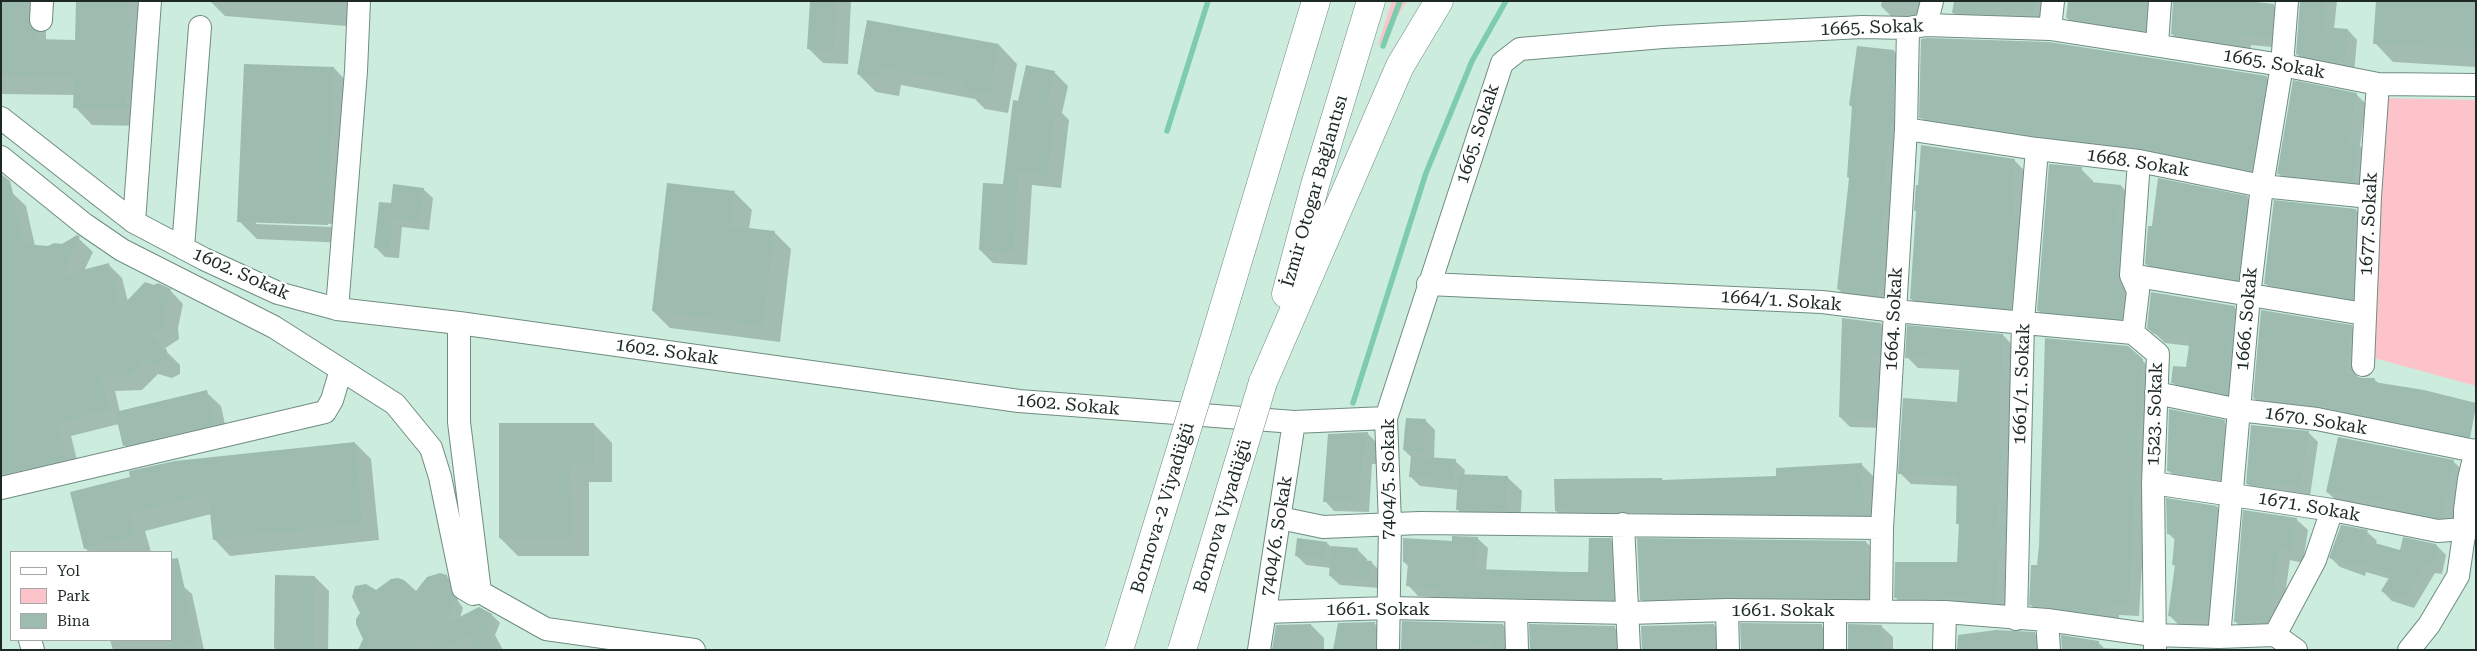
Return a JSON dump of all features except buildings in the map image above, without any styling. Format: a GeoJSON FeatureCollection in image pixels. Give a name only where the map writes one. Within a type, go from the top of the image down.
{"type":"FeatureCollection","features":[{"type":"Feature","properties":{"kind":"highway","name":"Bornova-2 Viyadüğü"},"geometry":{"type":"LineString","coordinates":[[1120,650],[1316,1]]}},
{"type":"Feature","properties":{"kind":"highway","name":"İzmir Otogar Bağlantısı"},"geometry":{"type":"LineString","coordinates":[[1263,382],[1315,185],[1371,1]]}},
{"type":"Feature","properties":{"kind":"highway"},"geometry":{"type":"LineString","coordinates":[[1263,382],[1400,66],[1439,1]]}},
{"type":"Feature","properties":{"kind":"highway","name":"Bornova Viyadüğü"},"geometry":{"type":"LineString","coordinates":[[1182,650],[1263,382]]}},
{"type":"Feature","properties":{"kind":"street"},"geometry":{"type":"LineString","coordinates":[[134,222],[150,1]]}},
{"type":"Feature","properties":{"kind":"street"},"geometry":{"type":"LineString","coordinates":[[337,309],[356,71],[359,1]]}},
{"type":"Feature","properties":{"kind":"street","name":"1664. Sokak"},"geometry":{"type":"LineString","coordinates":[[1881,610],[1882,528],[1906,129],[1917,27],[1932,1]]}},
{"type":"Feature","properties":{"kind":"street"},"geometry":{"type":"LineString","coordinates":[[2050,29],[2053,1]]}},
{"type":"Feature","properties":{"kind":"street"},"geometry":{"type":"LineString","coordinates":[[2157,44],[2160,1]]}},
{"type":"Feature","properties":{"kind":"street","name":"1666. Sokak"},"geometry":{"type":"LineString","coordinates":[[2219,637],[2249,296],[2262,186],[2282,65],[2287,1]]}},
{"type":"Feature","properties":{"kind":"street"},"geometry":{"type":"LineString","coordinates":[[183,248],[200,27]]}},
{"type":"Feature","properties":{"kind":"street","name":"1665. Sokak"},"geometry":{"type":"LineString","coordinates":[[1428,284],[1502,63],[1520,49],[1663,37],[1862,27],[2050,29],[2157,44],[2282,65],[2378,84],[2476,85]]}},
{"type":"Feature","properties":{"kind":"street","name":"1677. Sokak"},"geometry":{"type":"LineString","coordinates":[[2363,365],[2370,197],[2378,84]]}},
{"type":"Feature","properties":{"kind":"street","name":"1602. Sokak"},"geometry":{"type":"LineString","coordinates":[[1,118],[134,222],[183,248],[278,293],[337,309],[459,323],[1019,401],[1294,422],[1386,418]]}},
{"type":"Feature","properties":{"kind":"street","name":"1668. Sokak"},"geometry":{"type":"LineString","coordinates":[[1906,129],[2037,149],[2139,161],[2262,186],[2370,197]]}},
{"type":"Feature","properties":{"kind":"street","name":"1661/1. Sokak"},"geometry":{"type":"LineString","coordinates":[[2016,619],[2023,321],[2037,149]]}},
{"type":"Feature","properties":{"kind":"street"},"geometry":{"type":"LineString","coordinates":[[1,157],[84,224],[122,250],[274,327],[395,404],[431,448],[440,477],[463,588],[474,594],[480,592],[546,628],[694,650]]}},
{"type":"Feature","properties":{"kind":"street"},"geometry":{"type":"LineString","coordinates":[[2133,333],[2138,291],[2131,275],[2139,161]]}},
{"type":"Feature","properties":{"kind":"street"},"geometry":{"type":"LineString","coordinates":[[2131,275],[2364,314]]}},
{"type":"Feature","properties":{"kind":"street","name":"1664/1. Sokak"},"geometry":{"type":"LineString","coordinates":[[1428,284],[1822,302],[1895,311],[2023,321],[2133,333]]}},
{"type":"Feature","properties":{"kind":"street","name":"7404/5. Sokak"},"geometry":{"type":"LineString","coordinates":[[1388,650],[1390,524],[1386,418],[1428,284]]}},
{"type":"Feature","properties":{"kind":"street"},"geometry":{"type":"LineString","coordinates":[[459,323],[459,422],[480,592]]}},
{"type":"Feature","properties":{"kind":"street","name":"1523. Sokak"},"geometry":{"type":"LineString","coordinates":[[2133,333],[2158,354],[2153,483],[2154,642]]}},
{"type":"Feature","properties":{"kind":"street"},"geometry":{"type":"LineString","coordinates":[[1,488],[325,412],[332,400],[341,370]]}},
{"type":"Feature","properties":{"kind":"street","name":"1670. Sokak"},"geometry":{"type":"LineString","coordinates":[[2156,393],[2239,410],[2317,419],[2475,451]]}},
{"type":"Feature","properties":{"kind":"street","name":"7404/6. Sokak"},"geometry":{"type":"LineString","coordinates":[[1259,650],[1294,422]]}},
{"type":"Feature","properties":{"kind":"street"},"geometry":{"type":"LineString","coordinates":[[2409,650],[2467,577],[2471,528],[2465,510],[2475,451]]}},
{"type":"Feature","properties":{"kind":"street","name":"1671. Sokak"},"geometry":{"type":"LineString","coordinates":[[2153,483],[2332,510],[2438,531],[2471,528]]}},
{"type":"Feature","properties":{"kind":"street"},"geometry":{"type":"LineString","coordinates":[[2296,650],[2275,634],[2315,560],[2332,510]]}},
{"type":"Feature","properties":{"kind":"street"},"geometry":{"type":"LineString","coordinates":[[1280,518],[1323,526],[1390,524],[1623,524],[1882,528]]}},
{"type":"Feature","properties":{"kind":"street"},"geometry":{"type":"LineString","coordinates":[[1623,524],[1629,614],[1629,650]]}},
{"type":"Feature","properties":{"kind":"street","name":"1661. Sokak"},"geometry":{"type":"LineString","coordinates":[[1265,612],[1389,608],[1629,614],[1728,610],[1881,610],[1945,612],[2047,620],[2154,642],[2275,634]]}},
{"type":"Feature","properties":{"kind":"street"},"geometry":{"type":"LineString","coordinates":[[1728,610],[1728,650]]}},
{"type":"Feature","properties":{"kind":"street"},"geometry":{"type":"LineString","coordinates":[[1835,611],[1835,650]]}},
{"type":"Feature","properties":{"kind":"street"},"geometry":{"type":"LineString","coordinates":[[1516,612],[1517,650]]}},
{"type":"Feature","properties":{"kind":"street"},"geometry":{"type":"LineString","coordinates":[[1944,650],[1945,612]]}},
{"type":"Feature","properties":{"kind":"street"},"geometry":{"type":"LineString","coordinates":[[2047,620],[2049,650]]}},
{"type":"Feature","properties":{"kind":"green space"},"geometry":{"type":"Polygon","coordinates":[[[1392,1],[1407,1],[1377,48],[1392,1]]]}},
{"type":"Feature","properties":{"kind":"green space"},"geometry":{"type":"Polygon","coordinates":[[[2379,98],[2476,100],[2476,386],[2374,358],[2379,98]]]}},
{"type":"Feature","properties":{"kind":"waterway"},"geometry":{"type":"LineString","coordinates":[[1167,131],[1208,1]]}},
{"type":"Feature","properties":{"kind":"waterway"},"geometry":{"type":"LineString","coordinates":[[1383,46],[1400,1]]}},
{"type":"Feature","properties":{"kind":"waterway"},"geometry":{"type":"LineString","coordinates":[[1353,403],[1426,173],[1472,61],[1506,1]]}}]}
